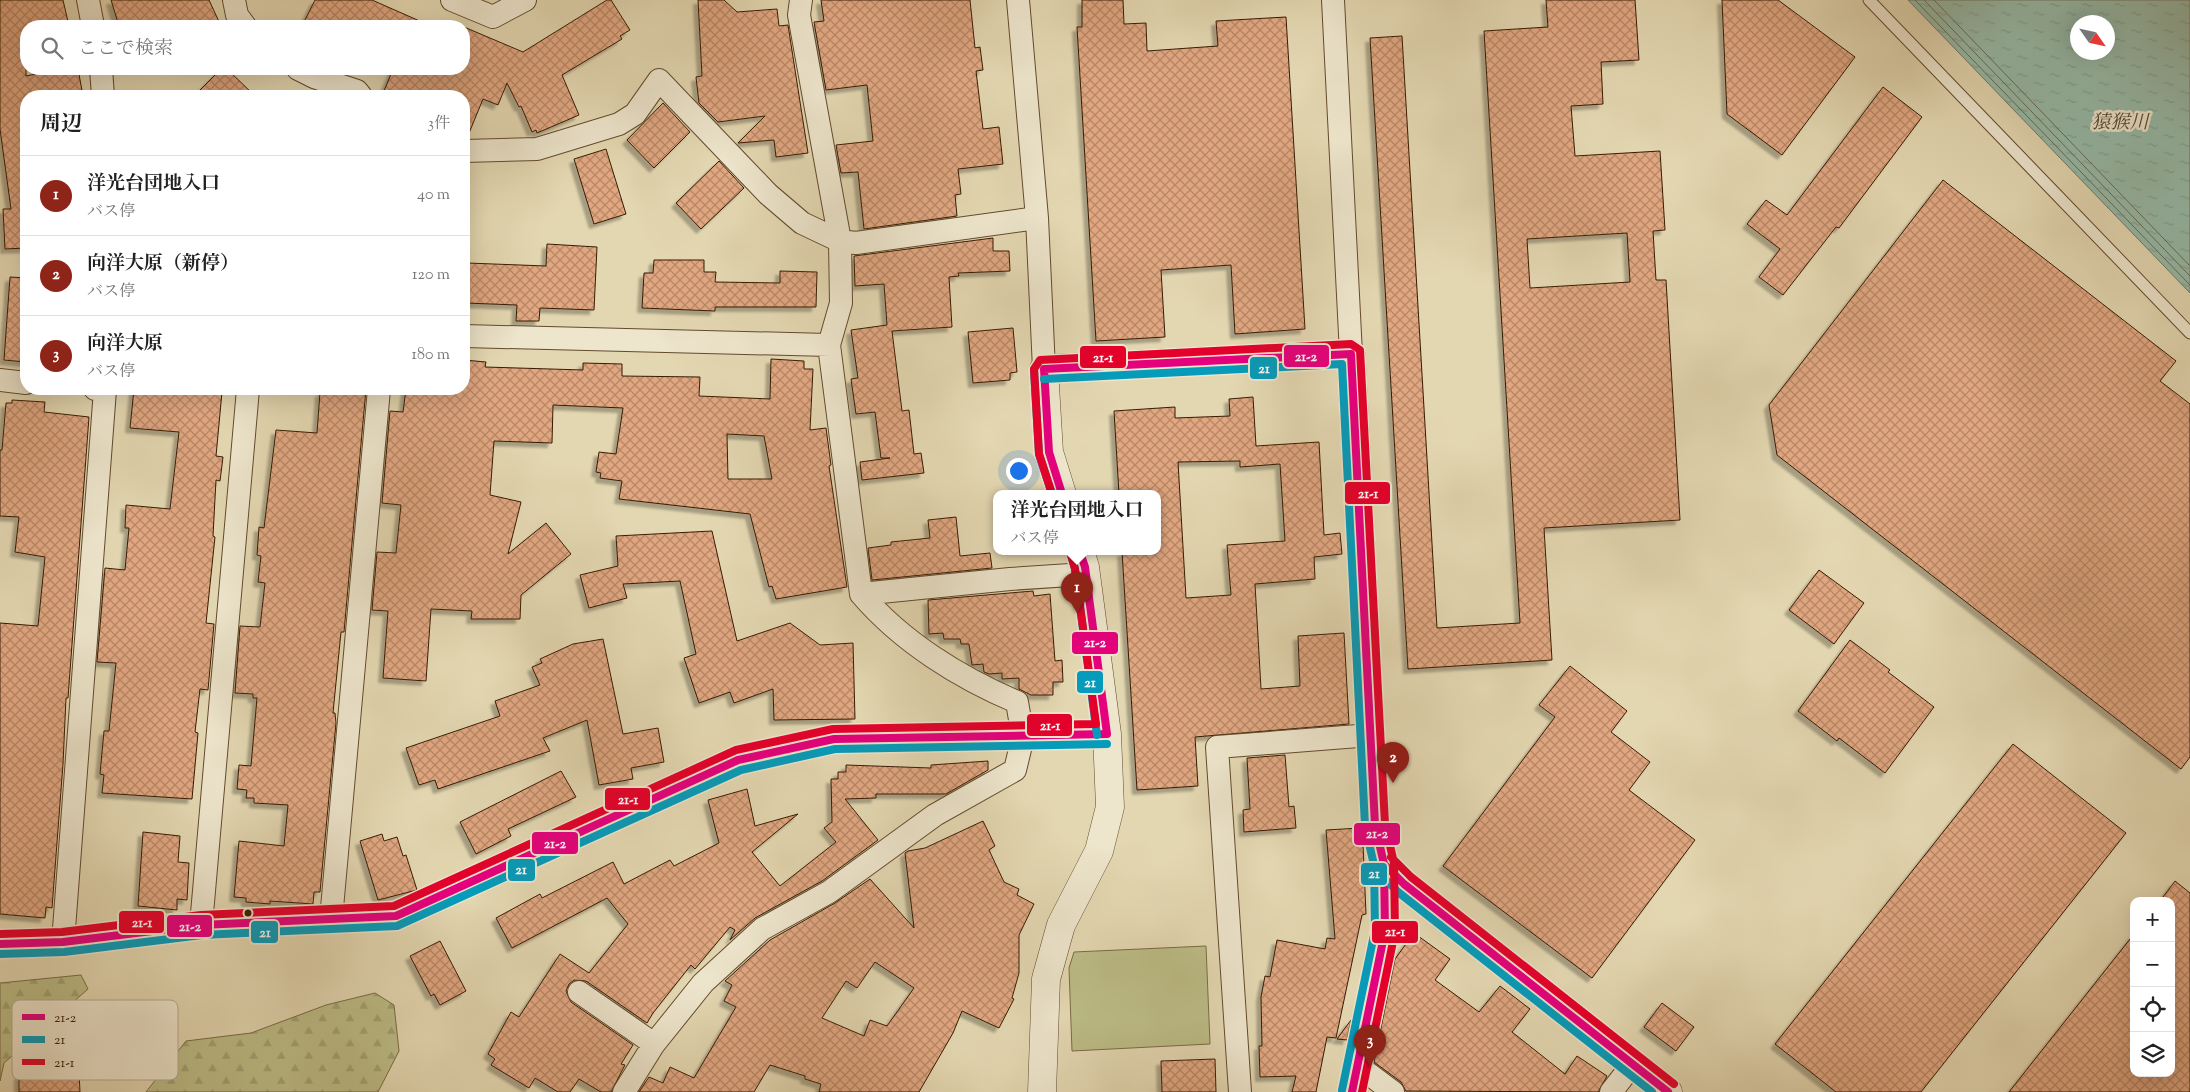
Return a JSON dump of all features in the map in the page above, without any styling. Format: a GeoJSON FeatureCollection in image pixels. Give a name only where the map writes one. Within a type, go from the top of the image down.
{"type":"FeatureCollection","features":[{"type":"Feature","properties":{"kind":"street"},"geometry":{"type":"LineString","coordinates":[[88,0],[92,20]]}},
{"type":"Feature","properties":{"kind":"street"},"geometry":{"type":"LineString","coordinates":[[234,0],[237,15],[241,20]]}},
{"type":"Feature","properties":{"kind":"street"},"geometry":{"type":"LineString","coordinates":[[452,0],[493,18],[525,0]]}},
{"type":"Feature","properties":{"kind":"street"},"geometry":{"type":"LineString","coordinates":[[624,1092],[654,1044],[703,983],[762,929],[829,892],[935,815],[1015,770],[1023,737],[1017,702],[977,684],[936,658],[878,614],[861,594],[829,345],[841,304],[840,241],[799,15],[801,0]]}},
{"type":"Feature","properties":{"kind":"street"},"geometry":{"type":"LineString","coordinates":[[1018,0],[1037,218],[1049,452],[1061,490]]}},
{"type":"Feature","properties":{"kind":"street"},"geometry":{"type":"LineString","coordinates":[[1334,0],[1375,826],[1384,864],[1385,931],[1352,1092]]}},
{"type":"Feature","properties":{"kind":"street"},"geometry":{"type":"LineString","coordinates":[[101,75],[103,90]]}},
{"type":"Feature","properties":{"kind":"street"},"geometry":{"type":"LineString","coordinates":[[310,75],[354,90]]}},
{"type":"Feature","properties":{"kind":"street"},"geometry":{"type":"LineString","coordinates":[[470,151],[537,149],[619,124],[635,114],[659,80],[768,194],[802,223],[840,241],[856,243],[1037,218]]}},
{"type":"Feature","properties":{"kind":"street"},"geometry":{"type":"LineString","coordinates":[[470,336],[829,345]]}},
{"type":"Feature","properties":{"kind":"street"},"geometry":{"type":"LineString","coordinates":[[1044,369],[1351,354]]}},
{"type":"Feature","properties":{"kind":"street"},"geometry":{"type":"LineString","coordinates":[[0,380],[20,382]]}},
{"type":"Feature","properties":{"kind":"street"},"geometry":{"type":"LineString","coordinates":[[63,942],[105,395]]}},
{"type":"Feature","properties":{"kind":"street"},"geometry":{"type":"LineString","coordinates":[[200,925],[247,395]]}},
{"type":"Feature","properties":{"kind":"street"},"geometry":{"type":"LineString","coordinates":[[331,919],[378,395]]}},
{"type":"Feature","properties":{"kind":"street"},"geometry":{"type":"LineString","coordinates":[[861,594],[1010,579],[1083,563],[1107,734],[1110,808],[1098,851],[1061,925],[1046,979],[1042,1092]]}},
{"type":"Feature","properties":{"kind":"street"},"geometry":{"type":"LineString","coordinates":[[0,944],[63,942],[200,925],[396,916],[738,760],[834,739],[1107,734]]}},
{"type":"Feature","properties":{"kind":"street"},"geometry":{"type":"LineString","coordinates":[[1240,1092],[1217,746],[1371,735]]}},
{"type":"Feature","properties":{"kind":"street"},"geometry":{"type":"LineString","coordinates":[[1384,864],[1404,884],[1668,1092]]}},
{"type":"Feature","properties":{"kind":"street"},"geometry":{"type":"LineString","coordinates":[[579,992],[654,1044]]}},
{"type":"Feature","properties":{"kind":"street"},"geometry":{"type":"LineString","coordinates":[[1611,1092],[1633,1064]]}},
{"type":"Feature","properties":{"kind":"street"},"geometry":{"type":"LineString","coordinates":[[1357,1065],[1393,1092]]}},
{"type":"Feature","properties":{"kind":"lane"},"geometry":{"type":"LineString","coordinates":[[1869,0],[2190,333]]}},
{"type":"Feature","properties":{"kind":"green space"},"geometry":{"type":"Polygon","coordinates":[[[1206,946],[1210,1044],[1072,1051],[1069,968],[1074,952],[1206,946]]]}},
{"type":"Feature","properties":{"kind":"green space"},"geometry":{"type":"Polygon","coordinates":[[[81,975],[88,989],[76,1000],[12,1000],[12,1056],[4,1063],[0,1081],[0,983],[81,975]]]}},
{"type":"Feature","properties":{"kind":"green space"},"geometry":{"type":"Polygon","coordinates":[[[375,993],[394,1005],[399,1051],[378,1092],[146,1092],[155,1080],[178,1080],[178,1051],[186,1041],[251,1033],[326,1005],[375,993]]]}},
{"type":"Feature","properties":{"kind":"water","name":"猿猴川"},"geometry":{"type":"Polygon","coordinates":[[[1908,0],[2190,0],[2190,293],[1908,0]]]}},
{"type":"Feature","properties":{"kind":"building"},"geometry":{"type":"Polygon","coordinates":[[[0,0],[63,0],[68,20],[20,20],[20,75],[79,75],[82,90],[20,90],[20,248],[5,249],[3,209],[11,209],[0,129],[0,0]]]}},
{"type":"Feature","properties":{"kind":"building"},"geometry":{"type":"Polygon","coordinates":[[[111,0],[209,0],[218,20],[117,20],[111,0]]]}},
{"type":"Feature","properties":{"kind":"building"},"geometry":{"type":"Polygon","coordinates":[[[315,0],[372,0],[417,20],[305,20],[315,0]]]}},
{"type":"Feature","properties":{"kind":"building"},"geometry":{"type":"Polygon","coordinates":[[[607,0],[611,0],[630,30],[620,36],[622,39],[562,75],[579,115],[537,133],[536,130],[532,132],[521,106],[519,107],[507,83],[498,105],[483,99],[470,131],[470,90],[384,90],[391,75],[470,75],[470,30],[523,52],[607,0]]]}},
{"type":"Feature","properties":{"kind":"building"},"geometry":{"type":"Polygon","coordinates":[[[698,0],[724,0],[737,12],[777,9],[779,26],[788,25],[808,153],[776,157],[774,140],[738,143],[765,116],[718,122],[699,103],[696,77],[702,76],[698,0]]]}},
{"type":"Feature","properties":{"kind":"building"},"geometry":{"type":"Polygon","coordinates":[[[821,0],[970,0],[975,48],[980,47],[983,70],[976,71],[983,129],[999,127],[1003,164],[958,169],[961,194],[955,195],[957,216],[864,229],[858,172],[841,173],[836,145],[873,141],[867,85],[826,90],[814,22],[824,21],[821,0]]]}},
{"type":"Feature","properties":{"kind":"building"},"geometry":{"type":"Polygon","coordinates":[[[1082,0],[1123,0],[1124,24],[1146,23],[1147,51],[1218,46],[1216,21],[1286,17],[1305,329],[1235,334],[1231,265],[1161,270],[1165,337],[1096,341],[1077,27],[1082,27],[1082,0]]]}},
{"type":"Feature","properties":{"kind":"building"},"geometry":{"type":"Polygon","coordinates":[[[1546,0],[1635,0],[1639,60],[1601,62],[1603,104],[1571,106],[1575,156],[1660,151],[1665,230],[1653,231],[1656,280],[1666,280],[1680,520],[1544,528],[1552,660],[1408,669],[1370,38],[1402,36],[1437,628],[1520,623],[1484,31],[1548,27],[1546,0]],[[1627,233],[1527,239],[1530,288],[1630,282],[1627,233]]]}},
{"type":"Feature","properties":{"kind":"building"},"geometry":{"type":"Polygon","coordinates":[[[1722,0],[1778,0],[1855,57],[1782,155],[1727,114],[1722,0]]]}},
{"type":"Feature","properties":{"kind":"building"},"geometry":{"type":"Polygon","coordinates":[[[215,75],[233,75],[249,90],[200,90],[215,75]]]}},
{"type":"Feature","properties":{"kind":"building"},"geometry":{"type":"Polygon","coordinates":[[[1883,87],[1922,117],[1839,228],[1836,227],[1783,295],[1759,277],[1780,249],[1747,224],[1766,200],[1787,215],[1883,87]]]}},
{"type":"Feature","properties":{"kind":"building"},"geometry":{"type":"Polygon","coordinates":[[[663,103],[690,132],[654,168],[627,140],[663,103]]]}},
{"type":"Feature","properties":{"kind":"building"},"geometry":{"type":"Polygon","coordinates":[[[606,149],[626,214],[594,224],[574,159],[606,149]]]}},
{"type":"Feature","properties":{"kind":"building"},"geometry":{"type":"Polygon","coordinates":[[[719,161],[744,188],[701,229],[676,203],[719,161]]]}},
{"type":"Feature","properties":{"kind":"building"},"geometry":{"type":"Polygon","coordinates":[[[1943,180],[2176,361],[2160,381],[2190,404],[2190,757],[2181,769],[1777,455],[1769,405],[1943,180]]]}},
{"type":"Feature","properties":{"kind":"building"},"geometry":{"type":"Polygon","coordinates":[[[993,238],[993,251],[1009,251],[1010,271],[958,273],[959,276],[949,277],[952,327],[892,331],[902,411],[909,410],[914,454],[921,453],[924,473],[862,480],[860,462],[890,458],[881,458],[875,412],[856,414],[851,379],[858,378],[851,330],[887,325],[884,284],[855,286],[854,256],[993,238]]]}},
{"type":"Feature","properties":{"kind":"building"},"geometry":{"type":"Polygon","coordinates":[[[547,244],[597,247],[594,310],[540,308],[539,321],[516,321],[517,305],[470,303],[470,263],[546,266],[547,244]]]}},
{"type":"Feature","properties":{"kind":"building"},"geometry":{"type":"Polygon","coordinates":[[[654,260],[704,260],[704,272],[716,272],[715,282],[780,283],[780,271],[817,272],[816,307],[715,307],[715,311],[642,308],[644,273],[653,273],[654,260]]]}},
{"type":"Feature","properties":{"kind":"building"},"geometry":{"type":"Polygon","coordinates":[[[10,277],[20,278],[20,361],[4,360],[10,277]]]}},
{"type":"Feature","properties":{"kind":"building"},"geometry":{"type":"Polygon","coordinates":[[[1013,328],[1017,372],[1010,373],[1010,380],[973,383],[968,332],[1013,328]]]}},
{"type":"Feature","properties":{"kind":"building"},"geometry":{"type":"Polygon","coordinates":[[[771,359],[804,361],[804,369],[813,369],[810,430],[826,428],[831,465],[829,466],[847,587],[776,599],[772,586],[769,587],[750,514],[619,499],[622,481],[600,478],[601,473],[596,472],[599,452],[616,454],[623,408],[553,405],[552,443],[494,441],[490,495],[521,502],[508,554],[546,523],[571,554],[521,595],[520,619],[471,619],[472,611],[431,609],[426,681],[383,678],[388,611],[372,610],[377,552],[396,553],[401,505],[382,503],[390,411],[403,412],[405,395],[470,395],[470,361],[486,362],[485,367],[583,370],[583,363],[622,364],[622,376],[700,377],[699,396],[770,399],[771,359]],[[727,434],[728,479],[772,479],[764,436],[727,434]]]}},
{"type":"Feature","properties":{"kind":"building"},"geometry":{"type":"Polygon","coordinates":[[[133,395],[222,395],[216,456],[223,457],[220,481],[216,480],[213,536],[215,537],[206,623],[214,624],[208,690],[200,689],[195,732],[198,733],[192,799],[102,793],[104,775],[100,774],[104,731],[109,731],[116,663],[97,662],[105,568],[125,570],[129,528],[125,528],[126,505],[170,509],[179,432],[130,428],[133,395]]]}},
{"type":"Feature","properties":{"kind":"building"},"geometry":{"type":"Polygon","coordinates":[[[320,395],[365,395],[344,632],[341,632],[333,713],[335,713],[336,723],[320,892],[314,892],[313,904],[270,901],[270,904],[246,902],[246,898],[234,897],[239,841],[284,846],[288,805],[254,803],[254,798],[246,798],[247,790],[237,789],[239,765],[251,766],[257,698],[253,698],[253,694],[235,693],[240,626],[260,627],[265,583],[258,582],[261,556],[257,555],[259,527],[264,528],[276,430],[317,433],[320,395]]]}},
{"type":"Feature","properties":{"kind":"building"},"geometry":{"type":"Polygon","coordinates":[[[1253,397],[1256,446],[1319,442],[1324,535],[1340,533],[1342,554],[1314,557],[1315,579],[1255,584],[1261,689],[1300,686],[1298,636],[1344,633],[1349,724],[1195,737],[1198,786],[1137,790],[1122,555],[1161,555],[1161,490],[1119,490],[1114,411],[1175,407],[1175,418],[1230,416],[1229,399],[1253,397]],[[1240,461],[1178,462],[1186,598],[1231,595],[1227,545],[1285,541],[1280,464],[1240,467],[1240,461]]]}},
{"type":"Feature","properties":{"kind":"building"},"geometry":{"type":"Polygon","coordinates":[[[12,400],[45,402],[44,412],[89,417],[68,698],[66,698],[52,908],[46,907],[45,918],[0,914],[0,623],[38,626],[45,557],[15,552],[19,517],[0,516],[0,450],[2,450],[6,403],[12,403],[12,400]]]}},
{"type":"Feature","properties":{"kind":"building"},"geometry":{"type":"Polygon","coordinates":[[[956,517],[960,556],[990,553],[992,568],[872,580],[868,548],[891,545],[891,542],[930,538],[928,520],[956,517]]]}},
{"type":"Feature","properties":{"kind":"building"},"geometry":{"type":"Polygon","coordinates":[[[712,531],[737,641],[790,623],[820,645],[853,643],[855,719],[774,720],[773,689],[734,703],[730,692],[699,703],[684,658],[696,654],[680,581],[623,584],[627,598],[589,608],[580,575],[618,566],[616,536],[712,531]]]}},
{"type":"Feature","properties":{"kind":"building"},"geometry":{"type":"Polygon","coordinates":[[[1819,570],[1864,603],[1834,644],[1789,610],[1819,570]]]}},
{"type":"Feature","properties":{"kind":"building"},"geometry":{"type":"Polygon","coordinates":[[[1033,591],[1034,596],[1050,594],[1055,661],[1062,660],[1063,682],[1053,682],[1053,695],[1031,695],[1019,689],[1019,678],[1002,679],[1002,673],[989,674],[984,672],[983,664],[972,665],[969,644],[961,644],[960,639],[944,639],[943,633],[929,634],[928,600],[1033,591]]]}},
{"type":"Feature","properties":{"kind":"building"},"geometry":{"type":"Polygon","coordinates":[[[603,639],[623,734],[658,728],[664,762],[631,768],[633,779],[599,785],[587,720],[543,738],[550,751],[438,789],[435,780],[419,785],[406,748],[500,716],[495,701],[540,685],[532,667],[542,663],[540,659],[573,644],[603,639]]]}},
{"type":"Feature","properties":{"kind":"building"},"geometry":{"type":"Polygon","coordinates":[[[1850,640],[1934,707],[1885,773],[1839,738],[1837,741],[1798,711],[1850,640]]]}},
{"type":"Feature","properties":{"kind":"building"},"geometry":{"type":"Polygon","coordinates":[[[1570,666],[1627,711],[1611,732],[1650,762],[1629,790],[1695,840],[1592,978],[1443,866],[1555,717],[1539,705],[1570,666]]]}},
{"type":"Feature","properties":{"kind":"building"},"geometry":{"type":"Polygon","coordinates":[[[2013,744],[2126,833],[1921,1092],[1836,1092],[1775,1044],[2013,744]]]}},
{"type":"Feature","properties":{"kind":"building"},"geometry":{"type":"Polygon","coordinates":[[[1285,755],[1289,807],[1294,806],[1296,828],[1244,832],[1243,810],[1250,809],[1247,758],[1285,755]]]}},
{"type":"Feature","properties":{"kind":"building"},"geometry":{"type":"Polygon","coordinates":[[[988,761],[988,770],[946,794],[876,794],[876,798],[845,799],[878,840],[822,881],[755,918],[730,940],[735,930],[730,927],[695,969],[691,965],[647,1023],[586,981],[574,980],[569,984],[566,991],[571,1002],[633,1045],[621,1064],[625,1065],[611,1092],[601,1092],[579,1079],[570,1092],[558,1092],[535,1078],[529,1088],[491,1065],[495,1059],[488,1054],[511,1012],[519,1017],[560,954],[589,973],[628,924],[607,898],[512,948],[496,918],[540,894],[542,898],[613,862],[624,884],[670,860],[674,866],[719,843],[708,800],[747,789],[755,826],[798,814],[752,852],[780,886],[836,842],[824,828],[832,822],[831,779],[838,779],[838,772],[846,772],[846,765],[931,768],[931,765],[988,761]]]}},
{"type":"Feature","properties":{"kind":"building"},"geometry":{"type":"Polygon","coordinates":[[[561,771],[576,797],[508,829],[511,836],[476,854],[460,822],[561,771]]]}},
{"type":"Feature","properties":{"kind":"building"},"geometry":{"type":"Polygon","coordinates":[[[983,821],[995,846],[989,850],[1004,882],[1019,889],[1017,895],[1034,904],[1019,935],[1019,973],[1012,998],[1014,999],[999,1028],[962,1011],[953,1033],[919,1092],[819,1092],[821,1084],[805,1079],[805,1076],[770,1065],[754,1092],[639,1092],[649,1077],[663,1083],[670,1067],[694,1078],[736,1007],[724,1001],[732,985],[725,981],[770,940],[835,903],[870,879],[914,928],[905,853],[925,848],[983,821]],[[875,962],[857,988],[846,981],[822,1018],[864,1036],[870,1020],[887,1026],[914,988],[875,962]]]}},
{"type":"Feature","properties":{"kind":"building"},"geometry":{"type":"Polygon","coordinates":[[[1360,828],[1363,844],[1366,914],[1362,915],[1336,1038],[1327,1037],[1316,1092],[1292,1092],[1296,1076],[1260,1077],[1259,1046],[1262,1046],[1261,997],[1265,976],[1270,977],[1277,940],[1325,949],[1327,938],[1335,939],[1326,830],[1360,828]]]}},
{"type":"Feature","properties":{"kind":"building"},"geometry":{"type":"Polygon","coordinates":[[[143,832],[180,836],[178,862],[189,863],[187,900],[177,899],[177,910],[138,906],[143,832]]]}},
{"type":"Feature","properties":{"kind":"building"},"geometry":{"type":"Polygon","coordinates":[[[382,834],[384,841],[397,837],[403,856],[406,855],[417,890],[378,900],[360,841],[382,834]]]}},
{"type":"Feature","properties":{"kind":"building"},"geometry":{"type":"Polygon","coordinates":[[[2175,881],[2190,893],[2190,1092],[2009,1092],[2130,939],[2130,1077],[2175,1077],[2175,897],[2163,897],[2175,881]]]}},
{"type":"Feature","properties":{"kind":"building"},"geometry":{"type":"Polygon","coordinates":[[[1414,933],[1450,959],[1435,980],[1479,1012],[1500,986],[1530,1009],[1512,1032],[1565,1074],[1577,1056],[1607,1076],[1598,1092],[1406,1091],[1401,1082],[1374,1062],[1395,959],[1414,933]]]}},
{"type":"Feature","properties":{"kind":"building"},"geometry":{"type":"Polygon","coordinates":[[[440,941],[466,991],[440,1005],[434,994],[431,996],[410,956],[440,941]]]}},
{"type":"Feature","properties":{"kind":"building"},"geometry":{"type":"Polygon","coordinates":[[[1662,1003],[1694,1027],[1676,1051],[1644,1027],[1662,1003]]]}},
{"type":"Feature","properties":{"kind":"building"},"geometry":{"type":"Polygon","coordinates":[[[1351,1020],[1347,1040],[1337,1039],[1351,1020]]]}},
{"type":"Feature","properties":{"kind":"building"},"geometry":{"type":"Polygon","coordinates":[[[1215,1059],[1216,1092],[1162,1092],[1161,1061],[1215,1059]]]}},
{"type":"Feature","properties":{"kind":"building"},"geometry":{"type":"Polygon","coordinates":[[[19,1080],[79,1080],[80,1092],[19,1092],[19,1080]]]}},
{"type":"Feature","properties":{"kind":"transit line","name":"21-1"},"geometry":{"type":"LineString","coordinates":[[1051,490],[1039,454],[1034,369],[1040,360],[1351,344],[1360,350],[1385,824],[1394,863],[1395,932],[1362,1092]]}},
{"type":"Feature","properties":{"kind":"transit line","name":"21-2"},"geometry":{"type":"LineString","coordinates":[[1044,369],[1351,354],[1375,825],[1384,864],[1385,931],[1352,1092]]}},
{"type":"Feature","properties":{"kind":"transit line","name":"21"},"geometry":{"type":"LineString","coordinates":[[1044,379],[1342,364],[1365,826],[1374,865],[1375,930],[1342,1090]]}},
{"type":"Feature","properties":{"kind":"transit line","name":"21-2"},"geometry":{"type":"LineString","coordinates":[[1044,369],[1049,452],[1061,490]]}},
{"type":"Feature","properties":{"kind":"transit line","name":"21"},"geometry":{"type":"LineString","coordinates":[[1034,370],[1039,454],[1051,490]]}},
{"type":"Feature","properties":{"kind":"transit line","name":"21"},"geometry":{"type":"LineString","coordinates":[[1071,555],[1075,569],[1097,735]]}},
{"type":"Feature","properties":{"kind":"transit line","name":"21-1"},"geometry":{"type":"LineString","coordinates":[[0,934],[62,932],[201,915],[394,906],[736,750],[833,729],[1096,724],[1075,569],[1071,555]]}},
{"type":"Feature","properties":{"kind":"transit line","name":"21-2"},"geometry":{"type":"LineString","coordinates":[[1081,555],[1085,567],[1107,734]]}},
{"type":"Feature","properties":{"kind":"transit line","name":"21-2"},"geometry":{"type":"LineString","coordinates":[[0,944],[63,942],[201,925],[396,916],[738,760],[834,739],[1107,734]]}},
{"type":"Feature","properties":{"kind":"transit line","name":"21"},"geometry":{"type":"LineString","coordinates":[[0,954],[64,952],[202,935],[397,926],[741,770],[835,749],[1107,744]]}},
{"type":"Feature","properties":{"kind":"transit line","name":"21-1"},"geometry":{"type":"LineString","coordinates":[[1391,857],[1411,877],[1674,1084]]}},
{"type":"Feature","properties":{"kind":"transit line","name":"21-2"},"geometry":{"type":"LineString","coordinates":[[1384,864],[1404,884],[1668,1092]]}},
{"type":"Feature","properties":{"kind":"transit line","name":"21"},"geometry":{"type":"LineString","coordinates":[[1377,871],[1398,892],[1652,1092]]}},
{"type":"Feature","properties":{"kind":"place","name":"洋光台団地入口"},"geometry":{"type":"Point","coordinates":[1077,613]}},
{"type":"Feature","properties":{"kind":"place","name":"向洋大原（新停）"},"geometry":{"type":"Point","coordinates":[1393,783]}},
{"type":"Feature","properties":{"kind":"place","name":"向洋大原"},"geometry":{"type":"Point","coordinates":[1370,1066]}}]}
